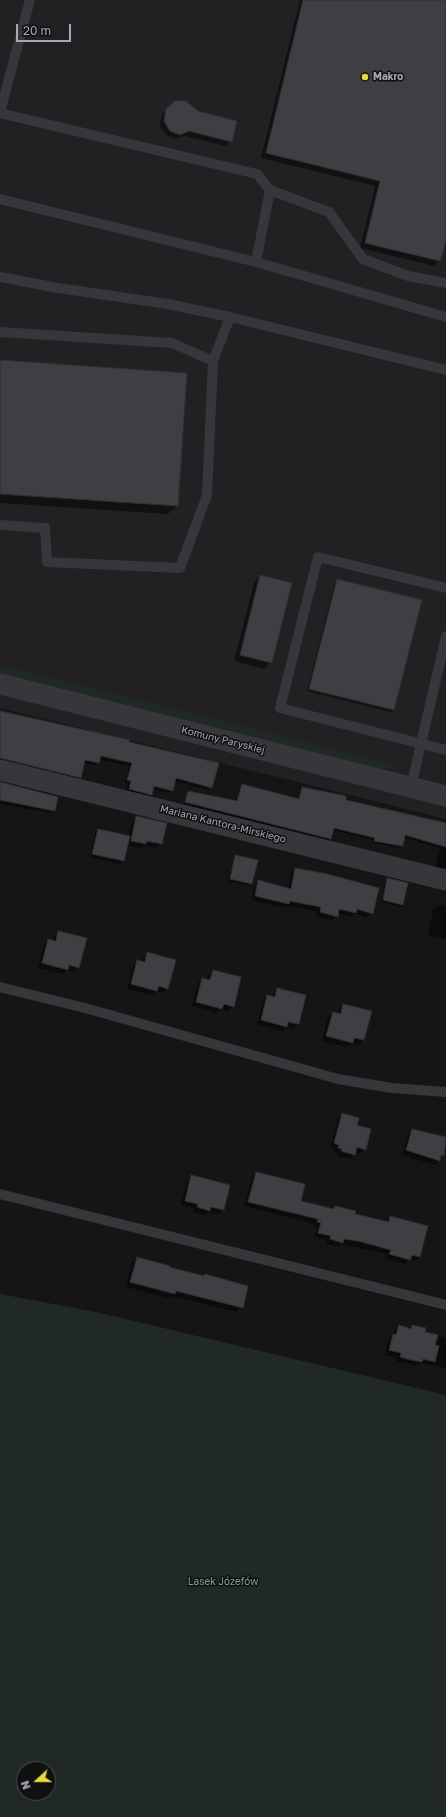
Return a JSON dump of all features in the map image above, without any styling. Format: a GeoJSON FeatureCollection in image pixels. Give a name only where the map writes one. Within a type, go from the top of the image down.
{"type":"FeatureCollection","features":[{"type":"Feature","properties":{"kind":"street","name":"Komuny Paryskiej"},"geometry":{"type":"LineString","coordinates":[[0,684],[446,796]]}},
{"type":"Feature","properties":{"kind":"street","name":"Mariana Kantora-Mirskiego"},"geometry":{"type":"LineString","coordinates":[[0,770],[446,880]]}},
{"type":"Feature","properties":{"kind":"lane"},"geometry":{"type":"LineString","coordinates":[[30,0],[0,113],[257,174],[270,190],[329,212],[363,259],[408,276],[446,284]]}},
{"type":"Feature","properties":{"kind":"lane"},"geometry":{"type":"LineString","coordinates":[[256,262],[270,190]]}},
{"type":"Feature","properties":{"kind":"lane"},"geometry":{"type":"LineString","coordinates":[[0,199],[256,262],[446,317]]}},
{"type":"Feature","properties":{"kind":"lane"},"geometry":{"type":"LineString","coordinates":[[0,277],[58,288],[168,304],[230,317],[446,370]]}},
{"type":"Feature","properties":{"kind":"lane"},"geometry":{"type":"LineString","coordinates":[[0,525],[46,528],[47,562],[180,568],[208,494],[213,361],[230,317]]}},
{"type":"Feature","properties":{"kind":"lane"},"geometry":{"type":"LineString","coordinates":[[0,332],[172,343],[213,361]]}},
{"type":"Feature","properties":{"kind":"lane"},"geometry":{"type":"LineString","coordinates":[[446,588],[318,557],[280,708],[446,750]]}},
{"type":"Feature","properties":{"kind":"lane"},"geometry":{"type":"LineString","coordinates":[[411,787],[421,743],[442,667],[446,636]]}},
{"type":"Feature","properties":{"kind":"lane"},"geometry":{"type":"LineString","coordinates":[[0,987],[85,1008],[338,1079],[392,1088],[446,1092]]}},
{"type":"Feature","properties":{"kind":"lane"},"geometry":{"type":"LineString","coordinates":[[0,1194],[446,1305]]}},
{"type":"Feature","properties":{"kind":"shaded area"},"geometry":{"type":"Polygon","coordinates":[[[0,0],[446,0],[446,819],[0,708],[0,0]]]}},
{"type":"Feature","properties":{"kind":"green space"},"geometry":{"type":"Polygon","coordinates":[[[0,665],[396,765],[392,768],[380,769],[0,673],[0,665]]]}},
{"type":"Feature","properties":{"kind":"green space","name":"Lasek Józefów"},"geometry":{"type":"Polygon","coordinates":[[[0,1294],[96,1312],[446,1395],[446,1817],[0,1817],[0,1294]]]}},
{"type":"Feature","properties":{"kind":"building","name":"Makro"},"geometry":{"type":"Polygon","coordinates":[[[303,0],[446,0],[446,241],[440,261],[365,243],[380,181],[266,153],[303,0]]]}},
{"type":"Feature","properties":{"kind":"building"},"geometry":{"type":"Polygon","coordinates":[[[175,101],[186,101],[198,111],[237,121],[232,142],[189,131],[180,135],[170,131],[164,121],[166,109],[175,101]]]}},
{"type":"Feature","properties":{"kind":"building"},"geometry":{"type":"Polygon","coordinates":[[[0,360],[187,373],[178,506],[0,494],[0,360]]]}},
{"type":"Feature","properties":{"kind":"building"},"geometry":{"type":"Polygon","coordinates":[[[260,575],[292,583],[272,663],[240,655],[260,575]]]}},
{"type":"Feature","properties":{"kind":"building"},"geometry":{"type":"Polygon","coordinates":[[[337,579],[422,600],[394,710],[309,689],[337,579]]]}},
{"type":"Feature","properties":{"kind":"building"},"geometry":{"type":"Polygon","coordinates":[[[0,711],[130,740],[129,742],[219,763],[212,788],[176,778],[173,791],[154,786],[152,795],[129,789],[131,781],[127,780],[132,763],[101,756],[99,763],[85,760],[81,778],[0,758],[0,711]]]}},
{"type":"Feature","properties":{"kind":"building"},"geometry":{"type":"Polygon","coordinates":[[[0,782],[58,797],[55,811],[0,800],[0,782]]]}},
{"type":"Feature","properties":{"kind":"building"},"geometry":{"type":"Polygon","coordinates":[[[242,784],[299,799],[302,787],[346,796],[346,800],[446,823],[446,847],[405,835],[403,846],[374,841],[375,838],[334,828],[331,839],[185,802],[188,791],[237,801],[242,784]]]}},
{"type":"Feature","properties":{"kind":"building"},"geometry":{"type":"Polygon","coordinates":[[[136,816],[167,823],[162,844],[147,841],[146,844],[131,841],[136,816]]]}},
{"type":"Feature","properties":{"kind":"building"},"geometry":{"type":"Polygon","coordinates":[[[98,829],[130,836],[124,861],[92,854],[98,829]]]}},
{"type":"Feature","properties":{"kind":"building"},"geometry":{"type":"Polygon","coordinates":[[[235,855],[258,860],[252,884],[230,879],[235,855]]]}},
{"type":"Feature","properties":{"kind":"building"},"geometry":{"type":"Polygon","coordinates":[[[295,868],[327,874],[379,888],[373,914],[357,909],[356,913],[339,909],[338,917],[320,912],[321,907],[290,901],[289,904],[255,896],[258,880],[291,889],[295,868]]]}},
{"type":"Feature","properties":{"kind":"building"},"geometry":{"type":"Polygon","coordinates":[[[387,878],[408,883],[403,905],[383,900],[387,878]]]}},
{"type":"Feature","properties":{"kind":"building"},"geometry":{"type":"Polygon","coordinates":[[[58,931],[87,938],[79,968],[69,965],[68,970],[42,963],[48,939],[56,941],[58,931]]]}},
{"type":"Feature","properties":{"kind":"building"},"geometry":{"type":"Polygon","coordinates":[[[147,952],[176,960],[168,989],[159,986],[157,991],[131,984],[137,960],[145,962],[147,952]]]}},
{"type":"Feature","properties":{"kind":"building"},"geometry":{"type":"Polygon","coordinates":[[[213,970],[241,977],[234,1007],[224,1004],[222,1009],[196,1002],[202,978],[210,980],[213,970]]]}},
{"type":"Feature","properties":{"kind":"building"},"geometry":{"type":"Polygon","coordinates":[[[277,988],[306,995],[299,1024],[288,1022],[287,1027],[261,1020],[267,995],[275,997],[277,988]]]}},
{"type":"Feature","properties":{"kind":"building"},"geometry":{"type":"Polygon","coordinates":[[[343,1004],[372,1011],[364,1040],[354,1038],[353,1043],[326,1036],[333,1012],[341,1014],[343,1004]]]}},
{"type":"Feature","properties":{"kind":"building"},"geometry":{"type":"Polygon","coordinates":[[[342,1113],[359,1118],[357,1125],[371,1129],[366,1150],[357,1147],[355,1155],[341,1151],[342,1149],[338,1148],[339,1145],[334,1143],[342,1113]]]}},
{"type":"Feature","properties":{"kind":"building"},"geometry":{"type":"Polygon","coordinates":[[[412,1129],[446,1137],[444,1156],[441,1155],[440,1161],[406,1150],[412,1129]]]}},
{"type":"Feature","properties":{"kind":"building"},"geometry":{"type":"Polygon","coordinates":[[[256,1172],[305,1184],[301,1201],[334,1209],[335,1206],[356,1211],[355,1214],[389,1222],[390,1216],[428,1226],[420,1257],[412,1255],[410,1260],[389,1254],[391,1250],[358,1241],[344,1239],[343,1243],[330,1239],[331,1236],[318,1233],[321,1223],[317,1222],[318,1219],[248,1202],[256,1172]]]}},
{"type":"Feature","properties":{"kind":"building"},"geometry":{"type":"Polygon","coordinates":[[[191,1175],[230,1185],[224,1210],[211,1207],[210,1211],[197,1207],[198,1204],[185,1201],[191,1175]]]}},
{"type":"Feature","properties":{"kind":"building"},"geometry":{"type":"Polygon","coordinates":[[[137,1257],[170,1266],[169,1267],[204,1276],[205,1274],[248,1286],[243,1308],[176,1291],[175,1294],[130,1282],[137,1257]]]}},
{"type":"Feature","properties":{"kind":"building"},"geometry":{"type":"Polygon","coordinates":[[[399,1325],[411,1329],[412,1325],[426,1328],[425,1332],[438,1335],[435,1345],[439,1346],[435,1362],[423,1359],[422,1362],[411,1360],[400,1357],[401,1353],[389,1350],[393,1334],[396,1335],[399,1325]]]}},
{"type":"Feature","properties":{"kind":"place","name":"Makro"},"geometry":{"type":"Point","coordinates":[365,77]}}]}
